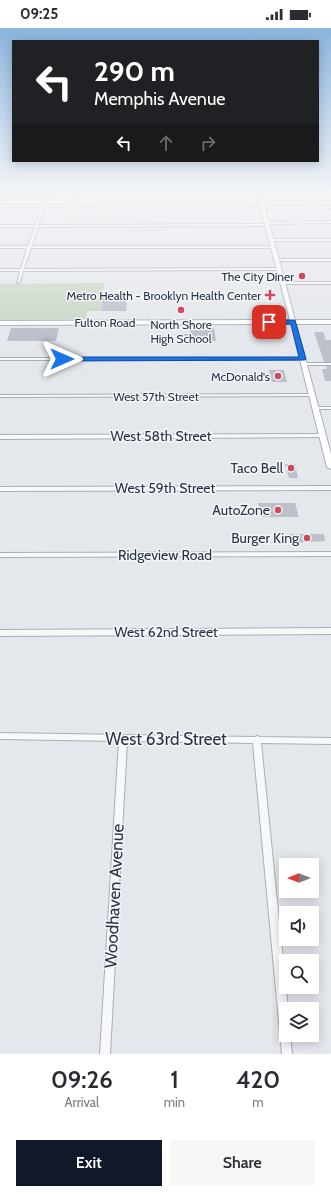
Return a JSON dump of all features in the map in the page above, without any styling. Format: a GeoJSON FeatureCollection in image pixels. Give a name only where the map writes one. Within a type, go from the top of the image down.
{"type":"FeatureCollection","features":[{"type":"Feature","properties":{"kind":"main road"},"geometry":{"type":"LineString","coordinates":[[272,241],[315,408],[330,458],[331,467]]}},
{"type":"Feature","properties":{"kind":"main road","name":"Fulton Road"},"geometry":{"type":"LineString","coordinates":[[0,323],[331,322]]}},
{"type":"Feature","properties":{"kind":"street"},"geometry":{"type":"LineString","coordinates":[[18,282],[31,241]]}},
{"type":"Feature","properties":{"kind":"street"},"geometry":{"type":"LineString","coordinates":[[0,247],[273,246]]}},
{"type":"Feature","properties":{"kind":"street"},"geometry":{"type":"LineString","coordinates":[[276,260],[331,260]]}},
{"type":"Feature","properties":{"kind":"street"},"geometry":{"type":"LineString","coordinates":[[0,270],[279,269]]}},
{"type":"Feature","properties":{"kind":"street"},"geometry":{"type":"LineString","coordinates":[[282,283],[331,283]]}},
{"type":"Feature","properties":{"kind":"street"},"geometry":{"type":"LineString","coordinates":[[0,359],[303,361],[331,364]]}},
{"type":"Feature","properties":{"kind":"street","name":"West 57th Street"},"geometry":{"type":"LineString","coordinates":[[0,396],[312,395]]}},
{"type":"Feature","properties":{"kind":"street"},"geometry":{"type":"LineString","coordinates":[[315,408],[331,408]]}},
{"type":"Feature","properties":{"kind":"street","name":"West 58th Street"},"geometry":{"type":"LineString","coordinates":[[0,437],[323,436]]}},
{"type":"Feature","properties":{"kind":"street","name":"West 59th Street"},"geometry":{"type":"LineString","coordinates":[[0,489],[331,488]]}},
{"type":"Feature","properties":{"kind":"street","name":"Ridgeview Road"},"geometry":{"type":"LineString","coordinates":[[0,555],[331,554]]}},
{"type":"Feature","properties":{"kind":"street","name":"West 62nd Street"},"geometry":{"type":"LineString","coordinates":[[0,633],[331,631]]}},
{"type":"Feature","properties":{"kind":"street","name":"West 63rd Street"},"geometry":{"type":"LineString","coordinates":[[0,736],[331,741]]}},
{"type":"Feature","properties":{"kind":"street","name":"Woodhaven Avenue"},"geometry":{"type":"LineString","coordinates":[[105,1054],[123,739]]}},
{"type":"Feature","properties":{"kind":"street"},"geometry":{"type":"LineString","coordinates":[[257,739],[288,1054]]}},
{"type":"Feature","properties":{"kind":"green space"},"geometry":{"type":"Polygon","coordinates":[[[104,283],[101,311],[87,311],[86,319],[0,320],[0,284],[104,283]]]}},
{"type":"Feature","properties":{"kind":"building"},"geometry":{"type":"Polygon","coordinates":[[[103,295],[127,295],[126,311],[101,311],[103,295]]]}},
{"type":"Feature","properties":{"kind":"building"},"geometry":{"type":"Polygon","coordinates":[[[11,328],[59,328],[56,341],[7,341],[11,328]]]}},
{"type":"Feature","properties":{"kind":"building"},"geometry":{"type":"Polygon","coordinates":[[[190,328],[214,328],[216,341],[178,341],[178,334],[190,334],[190,328]]]}},
{"type":"Feature","properties":{"kind":"building"},"geometry":{"type":"Polygon","coordinates":[[[314,332],[323,332],[326,340],[331,340],[331,362],[324,362],[314,332]]]}},
{"type":"Feature","properties":{"kind":"building"},"geometry":{"type":"Polygon","coordinates":[[[326,366],[331,366],[331,381],[325,381],[322,369],[327,369],[326,366]]]}},
{"type":"Feature","properties":{"kind":"building","name":"McDonald's"},"geometry":{"type":"Polygon","coordinates":[[[269,370],[284,370],[287,382],[272,382],[269,370]]]}},
{"type":"Feature","properties":{"kind":"building","name":"Taco Bell"},"geometry":{"type":"Polygon","coordinates":[[[285,464],[295,464],[298,478],[289,478],[285,464]]]}},
{"type":"Feature","properties":{"kind":"building","name":"AutoZone"},"geometry":{"type":"Polygon","coordinates":[[[258,503],[295,503],[299,517],[261,517],[258,503]]]}},
{"type":"Feature","properties":{"kind":"building","name":"Burger King"},"geometry":{"type":"Polygon","coordinates":[[[290,534],[324,534],[325,541],[292,543],[290,534]]]}},
{"type":"Feature","properties":{"kind":"place","name":"The City Diner"},"geometry":{"type":"Point","coordinates":[302,276]}},
{"type":"Feature","properties":{"kind":"place","name":"Metro Health - Brooklyn Health Center"},"geometry":{"type":"Point","coordinates":[270,295]}},
{"type":"Feature","properties":{"kind":"place","name":"North Shore High School"},"geometry":{"type":"Point","coordinates":[181,310]}},
{"type":"Feature","properties":{"kind":"place","name":"McDonald's"},"geometry":{"type":"Point","coordinates":[278,376]}},
{"type":"Feature","properties":{"kind":"place","name":"Taco Bell"},"geometry":{"type":"Point","coordinates":[291,468]}},
{"type":"Feature","properties":{"kind":"place","name":"AutoZone"},"geometry":{"type":"Point","coordinates":[278,510]}},
{"type":"Feature","properties":{"kind":"place","name":"Burger King"},"geometry":{"type":"Point","coordinates":[307,538]}},
{"type":"Feature","properties":{"kind":"route"},"geometry":{"type":"LineString","coordinates":[[62,359],[302,359],[293,322],[269,322]]}}]}
